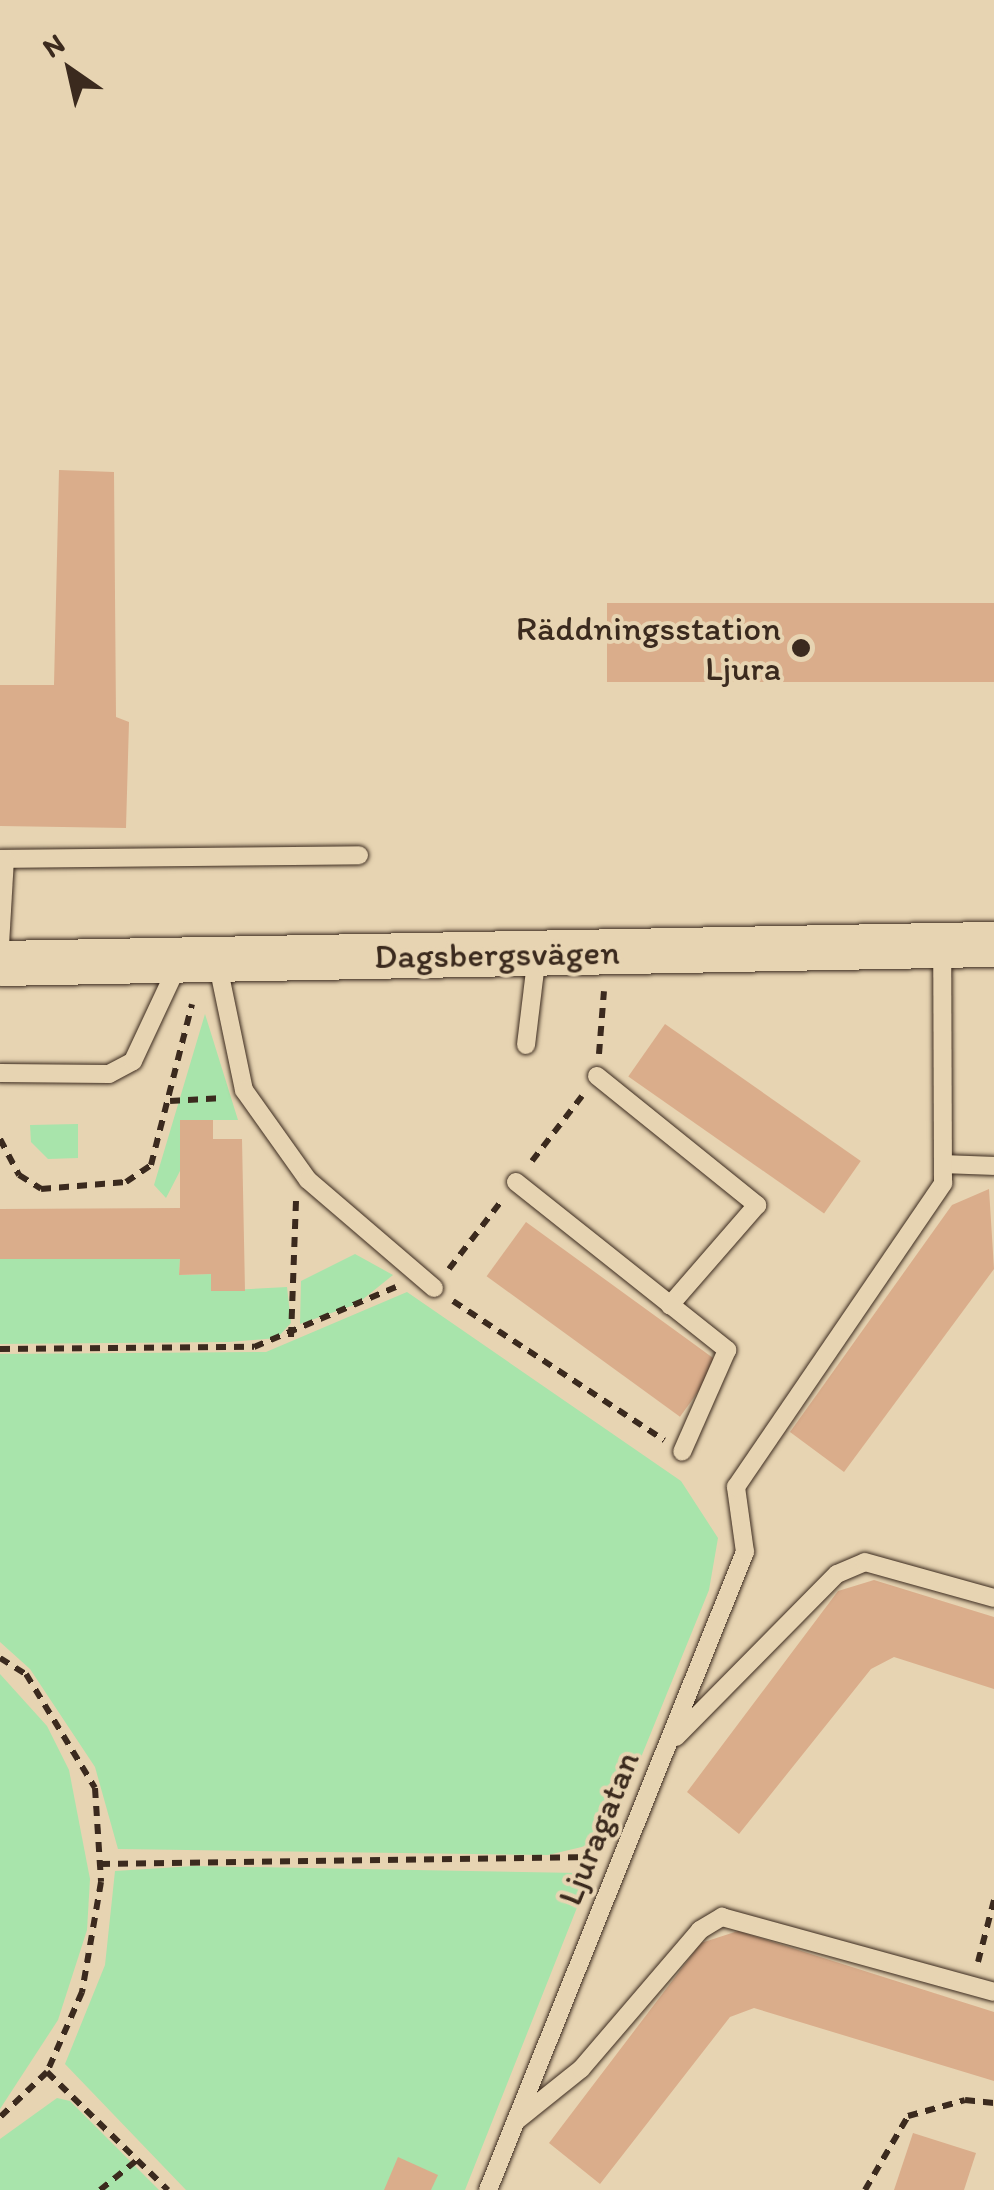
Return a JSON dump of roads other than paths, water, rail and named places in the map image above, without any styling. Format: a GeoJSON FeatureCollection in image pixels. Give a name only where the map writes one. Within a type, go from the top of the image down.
{"type":"FeatureCollection","features":[{"type":"Feature","properties":{"kind":"street","name":"Dagsbergsvägen"},"geometry":{"type":"LineString","coordinates":[[0,963],[197,972],[537,954],[994,944]]}},
{"type":"Feature","properties":{"kind":"lane"},"geometry":{"type":"LineString","coordinates":[[0,945],[2,860],[359,855]]}},
{"type":"Feature","properties":{"kind":"lane"},"geometry":{"type":"LineString","coordinates":[[942,945],[944,1164],[994,1166]]}},
{"type":"Feature","properties":{"kind":"lane"},"geometry":{"type":"LineString","coordinates":[[526,1044],[537,954]]}},
{"type":"Feature","properties":{"kind":"lane"},"geometry":{"type":"LineString","coordinates":[[0,1073],[109,1074],[133,1061],[197,972]]}},
{"type":"Feature","properties":{"kind":"lane"},"geometry":{"type":"LineString","coordinates":[[197,972],[249,1098],[300,1167],[434,1288]]}},
{"type":"Feature","properties":{"kind":"lane"},"geometry":{"type":"LineString","coordinates":[[597,1076],[757,1205],[670,1305]]}},
{"type":"Feature","properties":{"kind":"lane","name":"Ljuragatan"},"geometry":{"type":"LineString","coordinates":[[488,2190],[618,1856],[745,1552],[736,1487],[922,1219],[944,1164]]}},
{"type":"Feature","properties":{"kind":"lane"},"geometry":{"type":"LineString","coordinates":[[516,1182],[727,1350],[682,1452]]}},
{"type":"Feature","properties":{"kind":"lane"},"geometry":{"type":"LineString","coordinates":[[668,1744],[836,1574],[866,1562],[994,1598]]}},
{"type":"Feature","properties":{"kind":"lane"},"geometry":{"type":"LineString","coordinates":[[516,2121],[581,2069],[700,1930],[722,1917],[994,1992]]}},
{"type":"Feature","properties":{"kind":"place","name":"Räddningsstation Ljura"},"geometry":{"type":"Point","coordinates":[801,648]}}]}
